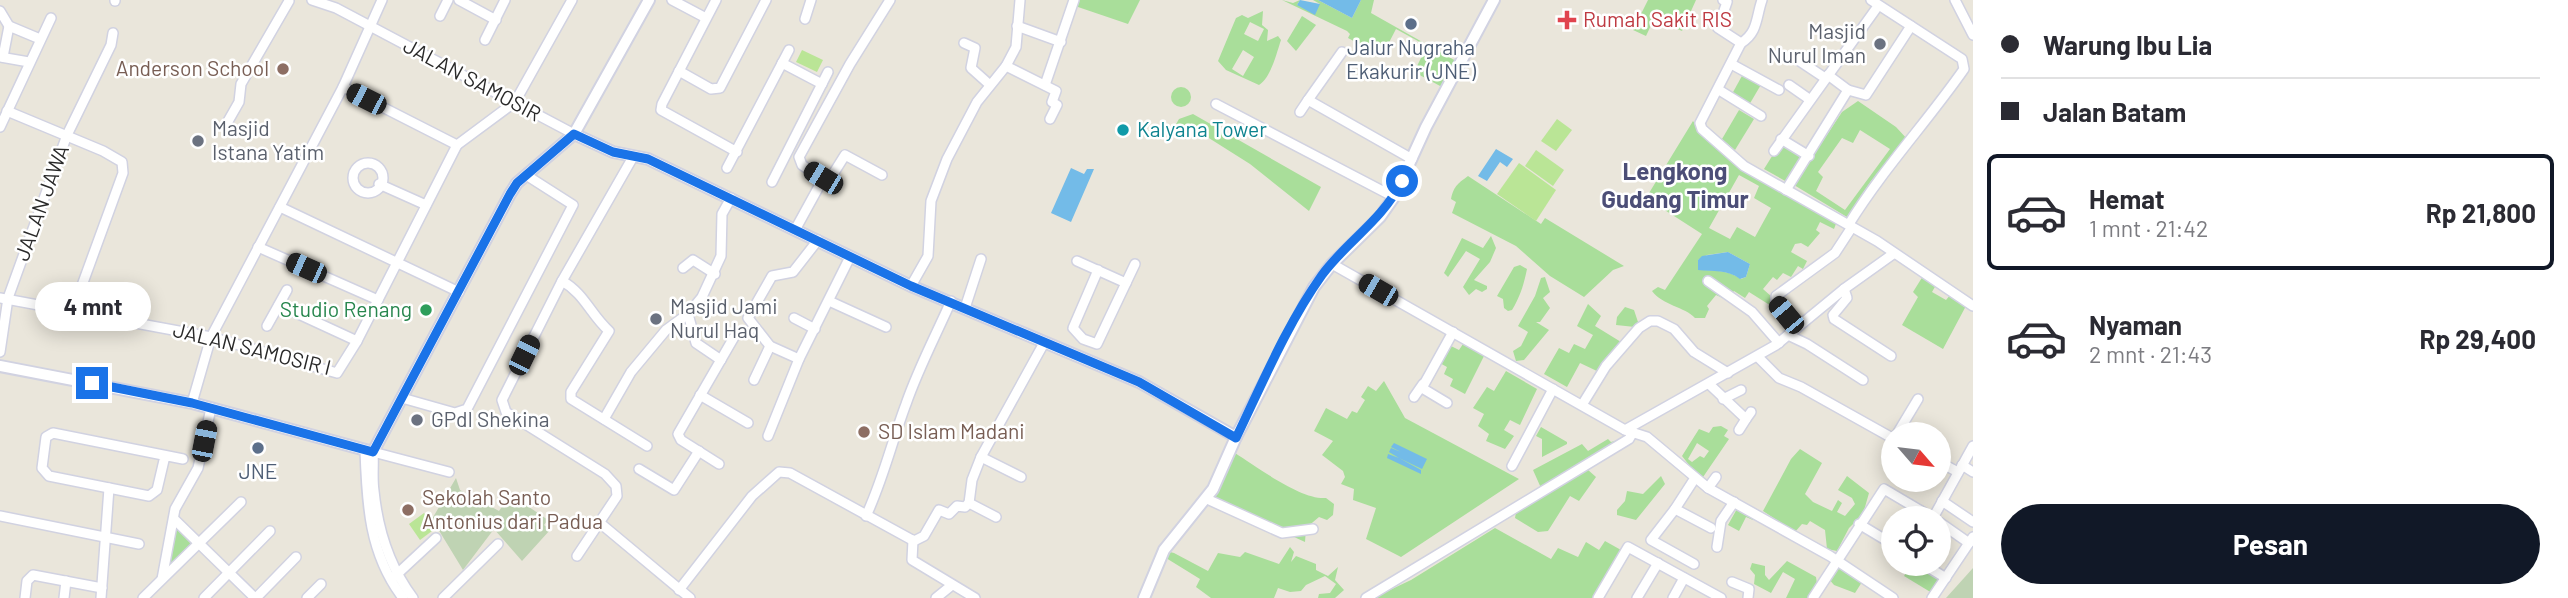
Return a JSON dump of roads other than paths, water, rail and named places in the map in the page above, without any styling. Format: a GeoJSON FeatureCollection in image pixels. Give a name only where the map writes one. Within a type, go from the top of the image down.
{"type":"FeatureCollection","features":[{"type":"Feature","properties":{"kind":"street"},"geometry":{"type":"LineString","coordinates":[[284,0],[292,0]]}},
{"type":"Feature","properties":{"kind":"street"},"geometry":{"type":"LineString","coordinates":[[227,123],[239,102],[241,84],[292,0]]}},
{"type":"Feature","properties":{"kind":"street","name":"JALAN SAMOSIR"},"geometry":{"type":"LineString","coordinates":[[312,0],[338,4],[369,26],[574,134]]}},
{"type":"Feature","properties":{"kind":"street"},"geometry":{"type":"LineString","coordinates":[[192,403],[211,337],[343,87],[382,0]]}},
{"type":"Feature","properties":{"kind":"street"},"geometry":{"type":"LineString","coordinates":[[440,16],[448,0]]}},
{"type":"Feature","properties":{"kind":"street"},"geometry":{"type":"LineString","coordinates":[[459,0],[496,20]]}},
{"type":"Feature","properties":{"kind":"street"},"geometry":{"type":"LineString","coordinates":[[485,40],[505,0]]}},
{"type":"Feature","properties":{"kind":"street"},"geometry":{"type":"LineString","coordinates":[[515,102],[572,0]]}},
{"type":"Feature","properties":{"kind":"street"},"geometry":{"type":"LineString","coordinates":[[403,598],[385,560],[366,506],[369,452],[402,398],[510,194],[526,175],[574,134],[649,0]]}},
{"type":"Feature","properties":{"kind":"street"},"geometry":{"type":"LineString","coordinates":[[672,0],[706,18]]}},
{"type":"Feature","properties":{"kind":"street"},"geometry":{"type":"LineString","coordinates":[[716,0],[678,71],[661,110],[737,152]]}},
{"type":"Feature","properties":{"kind":"street"},"geometry":{"type":"LineString","coordinates":[[678,71],[714,90],[720,88],[766,0]]}},
{"type":"Feature","properties":{"kind":"street"},"geometry":{"type":"LineString","coordinates":[[805,19],[811,0]]}},
{"type":"Feature","properties":{"kind":"street"},"geometry":{"type":"LineString","coordinates":[[882,175],[845,155],[830,179],[823,178],[802,164],[799,157],[850,64],[890,0]]}},
{"type":"Feature","properties":{"kind":"street"},"geometry":{"type":"LineString","coordinates":[[911,286],[930,249],[932,194],[967,120],[1006,66],[1016,47],[1020,0]]}},
{"type":"Feature","properties":{"kind":"street"},"geometry":{"type":"LineString","coordinates":[[1045,85],[1073,0]]}},
{"type":"Feature","properties":{"kind":"street"},"geometry":{"type":"LineString","coordinates":[[1144,598],[1164,550],[1207,499],[1308,298],[1332,264],[1375,223],[1394,197],[1494,0]]}},
{"type":"Feature","properties":{"kind":"street"},"geometry":{"type":"LineString","coordinates":[[1723,0],[1727,2],[1718,29],[1741,43]]}},
{"type":"Feature","properties":{"kind":"street"},"geometry":{"type":"LineString","coordinates":[[1762,0],[1757,25],[1749,38],[1741,43],[1733,65],[1700,124],[1702,129],[1744,166],[1850,226],[1973,306]]}},
{"type":"Feature","properties":{"kind":"street"},"geometry":{"type":"LineString","coordinates":[[1955,0],[1973,35]]}},
{"type":"Feature","properties":{"kind":"street"},"geometry":{"type":"LineString","coordinates":[[1774,151],[1874,3],[1968,62],[1941,102],[1872,187],[1835,253],[1776,296],[1776,303],[1797,328]]}},
{"type":"Feature","properties":{"kind":"street"},"geometry":{"type":"LineString","coordinates":[[0,11],[9,26],[40,39]]}},
{"type":"Feature","properties":{"kind":"street"},"geometry":{"type":"LineString","coordinates":[[0,127],[5,107],[51,18]]}},
{"type":"Feature","properties":{"kind":"street"},"geometry":{"type":"LineString","coordinates":[[9,26],[1,57],[29,62]]}},
{"type":"Feature","properties":{"kind":"street"},"geometry":{"type":"LineString","coordinates":[[1017,26],[1061,42]]}},
{"type":"Feature","properties":{"kind":"street"},"geometry":{"type":"LineString","coordinates":[[1798,60],[1849,90],[1866,95],[1911,26]]}},
{"type":"Feature","properties":{"kind":"street","name":"JALAN JAWA"},"geometry":{"type":"LineString","coordinates":[[0,352],[4,298],[67,135],[111,45],[113,33]]}},
{"type":"Feature","properties":{"kind":"street"},"geometry":{"type":"LineString","coordinates":[[964,43],[975,48],[971,68],[990,85]]}},
{"type":"Feature","properties":{"kind":"street"},"geometry":{"type":"LineString","coordinates":[[727,168],[789,50]]}},
{"type":"Feature","properties":{"kind":"street"},"geometry":{"type":"LineString","coordinates":[[1300,112],[1342,52]]}},
{"type":"Feature","properties":{"kind":"street"},"geometry":{"type":"LineString","coordinates":[[782,63],[822,84]]}},
{"type":"Feature","properties":{"kind":"street"},"geometry":{"type":"LineString","coordinates":[[1733,65],[1809,99]]}},
{"type":"Feature","properties":{"kind":"street"},"geometry":{"type":"LineString","coordinates":[[1006,66],[1056,91],[1052,102],[1057,105],[1048,118]]}},
{"type":"Feature","properties":{"kind":"street"},"geometry":{"type":"LineString","coordinates":[[772,182],[828,72]]}},
{"type":"Feature","properties":{"kind":"street"},"geometry":{"type":"LineString","coordinates":[[343,87],[457,145]]}},
{"type":"Feature","properties":{"kind":"street"},"geometry":{"type":"LineString","coordinates":[[1719,90],[1761,116]]}},
{"type":"Feature","properties":{"kind":"street"},"geometry":{"type":"LineString","coordinates":[[1786,190],[1810,156],[1849,90]]}},
{"type":"Feature","properties":{"kind":"street"},"geometry":{"type":"LineString","coordinates":[[1308,100],[1412,159]]}},
{"type":"Feature","properties":{"kind":"street","name":"JALAN SAMOSIR I"},"geometry":{"type":"LineString","coordinates":[[4,298],[211,337],[333,374],[341,370],[357,341],[457,145],[515,102]]}},
{"type":"Feature","properties":{"kind":"street"},"geometry":{"type":"LineString","coordinates":[[1216,104],[1394,197]]}},
{"type":"Feature","properties":{"kind":"street","name":"JALAN JAWA"},"geometry":{"type":"LineString","coordinates":[[5,107],[118,158],[123,173],[74,310]]}},
{"type":"Feature","properties":{"kind":"street"},"geometry":{"type":"LineString","coordinates":[[574,134],[601,148],[633,158],[648,159],[911,286],[1139,382],[1236,438]]}},
{"type":"Feature","properties":{"kind":"street"},"geometry":{"type":"LineString","coordinates":[[1781,139],[1810,156]]}},
{"type":"Feature","properties":{"kind":"street"},"geometry":{"type":"LineString","coordinates":[[577,556],[617,496],[618,490],[612,479],[503,407],[502,400],[562,281],[633,158]]}},
{"type":"Feature","properties":{"kind":"street"},"geometry":{"type":"LineString","coordinates":[[402,398],[455,413],[467,409],[573,205],[526,175]]}},
{"type":"Feature","properties":{"kind":"street"},"geometry":{"type":"LineString","coordinates":[[795,230],[823,178]]}},
{"type":"Feature","properties":{"kind":"street"},"geometry":{"type":"LineString","coordinates":[[379,184],[426,205]]}},
{"type":"Feature","properties":{"kind":"street"},"geometry":{"type":"LineString","coordinates":[[604,419],[631,372],[666,330],[688,314],[715,274],[721,256],[722,214],[732,198]]}},
{"type":"Feature","properties":{"kind":"street"},"geometry":{"type":"LineString","coordinates":[[279,207],[459,292]]}},
{"type":"Feature","properties":{"kind":"street"},"geometry":{"type":"LineString","coordinates":[[799,359],[770,346],[748,318],[774,274],[793,271],[818,240]]}},
{"type":"Feature","properties":{"kind":"street"},"geometry":{"type":"LineString","coordinates":[[258,247],[378,300]]}},
{"type":"Feature","properties":{"kind":"street"},"geometry":{"type":"LineString","coordinates":[[1629,431],[1779,343],[1844,289],[1893,254]]}},
{"type":"Feature","properties":{"kind":"street"},"geometry":{"type":"LineString","coordinates":[[768,436],[799,359],[850,257]]}},
{"type":"Feature","properties":{"kind":"street"},"geometry":{"type":"LineString","coordinates":[[965,308],[981,259]]}},
{"type":"Feature","properties":{"kind":"street"},"geometry":{"type":"LineString","coordinates":[[683,268],[693,260],[715,274]]}},
{"type":"Feature","properties":{"kind":"street"},"geometry":{"type":"LineString","coordinates":[[1077,261],[1126,283]]}},
{"type":"Feature","properties":{"kind":"street"},"geometry":{"type":"LineString","coordinates":[[1097,270],[1073,325],[1074,332],[1097,344],[1135,264]]}},
{"type":"Feature","properties":{"kind":"street"},"geometry":{"type":"LineString","coordinates":[[1332,264],[1629,431],[1647,437],[1708,488],[1837,560],[1892,598]]}},
{"type":"Feature","properties":{"kind":"street"},"geometry":{"type":"LineString","coordinates":[[562,281],[579,291],[590,313],[609,331],[570,396],[575,404],[647,446]]}},
{"type":"Feature","properties":{"kind":"street"},"geometry":{"type":"LineString","coordinates":[[1708,281],[1752,312],[1779,343]]}},
{"type":"Feature","properties":{"kind":"street"},"geometry":{"type":"LineString","coordinates":[[1844,289],[1847,298],[1833,315],[1834,319],[1891,356]]}},
{"type":"Feature","properties":{"kind":"street"},"geometry":{"type":"LineString","coordinates":[[267,326],[287,290]]}},
{"type":"Feature","properties":{"kind":"street"},"geometry":{"type":"LineString","coordinates":[[829,301],[886,327]]}},
{"type":"Feature","properties":{"kind":"street"},"geometry":{"type":"LineString","coordinates":[[866,516],[878,490],[880,475],[906,402],[951,301]]}},
{"type":"Feature","properties":{"kind":"street"},"geometry":{"type":"LineString","coordinates":[[279,305],[357,341]]}},
{"type":"Feature","properties":{"kind":"street"},"geometry":{"type":"LineString","coordinates":[[688,314],[696,343],[721,360]]}},
{"type":"Feature","properties":{"kind":"street"},"geometry":{"type":"LineString","coordinates":[[794,318],[815,329]]}},
{"type":"Feature","properties":{"kind":"street"},"geometry":{"type":"LineString","coordinates":[[1583,405],[1606,366],[1639,328],[1650,321],[1658,321],[1674,329],[1694,352],[1728,373]]}},
{"type":"Feature","properties":{"kind":"street"},"geometry":{"type":"LineString","coordinates":[[719,464],[681,440],[678,434],[737,332]]}},
{"type":"Feature","properties":{"kind":"street"},"geometry":{"type":"LineString","coordinates":[[1414,397],[1453,332]]}},
{"type":"Feature","properties":{"kind":"street"},"geometry":{"type":"LineString","coordinates":[[1788,335],[1830,357],[1863,380]]}},
{"type":"Feature","properties":{"kind":"street"},"geometry":{"type":"LineString","coordinates":[[1076,355],[1083,339]]}},
{"type":"Feature","properties":{"kind":"street"},"geometry":{"type":"LineString","coordinates":[[913,541],[924,536],[939,510],[948,513],[957,506],[967,507],[972,480],[981,457],[1044,343]]}},
{"type":"Feature","properties":{"kind":"street"},"geometry":{"type":"LineString","coordinates":[[754,380],[770,346]]}},
{"type":"Feature","properties":{"kind":"street"},"geometry":{"type":"LineString","coordinates":[[1758,357],[1779,378],[1801,387],[1881,432]]}},
{"type":"Feature","properties":{"kind":"street"},"geometry":{"type":"LineString","coordinates":[[0,366],[192,403],[449,472]]}},
{"type":"Feature","properties":{"kind":"street"},"geometry":{"type":"LineString","coordinates":[[1423,384],[1425,392],[1447,403]]}},
{"type":"Feature","properties":{"kind":"street"},"geometry":{"type":"LineString","coordinates":[[1709,384],[1723,398],[1749,416],[1738,430]]}},
{"type":"Feature","properties":{"kind":"street"},"geometry":{"type":"LineString","coordinates":[[1512,466],[1553,389]]}},
{"type":"Feature","properties":{"kind":"street"},"geometry":{"type":"LineString","coordinates":[[1723,398],[1741,390]]}},
{"type":"Feature","properties":{"kind":"street"},"geometry":{"type":"LineString","coordinates":[[700,395],[748,423]]}},
{"type":"Feature","properties":{"kind":"street"},"geometry":{"type":"LineString","coordinates":[[1904,422],[1917,399]]}},
{"type":"Feature","properties":{"kind":"street"},"geometry":{"type":"LineString","coordinates":[[162,579],[178,501],[187,491],[198,468],[211,408]]}},
{"type":"Feature","properties":{"kind":"street"},"geometry":{"type":"LineString","coordinates":[[1366,598],[1629,439],[1629,431]]}},
{"type":"Feature","properties":{"kind":"street"},"geometry":{"type":"LineString","coordinates":[[165,456],[153,494],[109,488],[44,472],[46,438],[53,433],[165,456],[183,460]]}},
{"type":"Feature","properties":{"kind":"street"},"geometry":{"type":"LineString","coordinates":[[1939,506],[1973,446]]}},
{"type":"Feature","properties":{"kind":"street"},"geometry":{"type":"LineString","coordinates":[[639,469],[674,490],[699,451]]}},
{"type":"Feature","properties":{"kind":"street"},"geometry":{"type":"LineString","coordinates":[[981,457],[1021,477]]}},
{"type":"Feature","properties":{"kind":"street"},"geometry":{"type":"LineString","coordinates":[[1951,466],[1973,472]]}},
{"type":"Feature","properties":{"kind":"street"},"geometry":{"type":"LineString","coordinates":[[680,590],[752,496],[779,472],[790,473],[913,541]]}},
{"type":"Feature","properties":{"kind":"street"},"geometry":{"type":"LineString","coordinates":[[1708,488],[1716,477]]}},
{"type":"Feature","properties":{"kind":"street"},"geometry":{"type":"LineString","coordinates":[[1695,478],[1651,540],[1695,564]]}},
{"type":"Feature","properties":{"kind":"street"},"geometry":{"type":"LineString","coordinates":[[25,598],[27,581],[33,575],[66,581],[101,593],[109,488]]}},
{"type":"Feature","properties":{"kind":"street"},"geometry":{"type":"LineString","coordinates":[[1814,598],[1859,524],[1884,489],[1913,506]]}},
{"type":"Feature","properties":{"kind":"street"},"geometry":{"type":"LineString","coordinates":[[1207,499],[1282,534],[1313,530]]}},
{"type":"Feature","properties":{"kind":"street"},"geometry":{"type":"LineString","coordinates":[[1942,501],[1973,522]]}},
{"type":"Feature","properties":{"kind":"street"},"geometry":{"type":"LineString","coordinates":[[143,598],[241,502]]}},
{"type":"Feature","properties":{"kind":"street"},"geometry":{"type":"LineString","coordinates":[[1717,547],[1721,521],[1734,502]]}},
{"type":"Feature","properties":{"kind":"street"},"geometry":{"type":"LineString","coordinates":[[969,503],[996,517]]}},
{"type":"Feature","properties":{"kind":"street"},"geometry":{"type":"LineString","coordinates":[[1675,509],[1711,528]]}},
{"type":"Feature","properties":{"kind":"street"},"geometry":{"type":"LineString","coordinates":[[0,516],[139,544]]}},
{"type":"Feature","properties":{"kind":"street"},"geometry":{"type":"LineString","coordinates":[[174,519],[255,598],[296,557]]}},
{"type":"Feature","properties":{"kind":"street"},"geometry":{"type":"LineString","coordinates":[[600,523],[690,598]]}},
{"type":"Feature","properties":{"kind":"street"},"geometry":{"type":"LineString","coordinates":[[1859,524],[1881,537]]}},
{"type":"Feature","properties":{"kind":"street"},"geometry":{"type":"LineString","coordinates":[[1932,598],[1971,540],[1951,529]]}},
{"type":"Feature","properties":{"kind":"street"},"geometry":{"type":"LineString","coordinates":[[204,598],[270,531]]}},
{"type":"Feature","properties":{"kind":"street"},"geometry":{"type":"LineString","coordinates":[[393,578],[436,538]]}},
{"type":"Feature","properties":{"kind":"street"},"geometry":{"type":"LineString","coordinates":[[913,541],[912,560],[975,598]]}},
{"type":"Feature","properties":{"kind":"street"},"geometry":{"type":"LineString","coordinates":[[443,598],[498,544]]}},
{"type":"Feature","properties":{"kind":"street"},"geometry":{"type":"LineString","coordinates":[[1598,598],[1628,547],[1684,578],[1707,595],[1721,598]]}},
{"type":"Feature","properties":{"kind":"street"},"geometry":{"type":"LineString","coordinates":[[1637,598],[1657,563]]}},
{"type":"Feature","properties":{"kind":"street"},"geometry":{"type":"LineString","coordinates":[[393,578],[413,598]]}},
{"type":"Feature","properties":{"kind":"street"},"geometry":{"type":"LineString","coordinates":[[1672,598],[1684,578]]}},
{"type":"Feature","properties":{"kind":"street"},"geometry":{"type":"LineString","coordinates":[[64,598],[66,581]]}},
{"type":"Feature","properties":{"kind":"street"},"geometry":{"type":"LineString","coordinates":[[1732,582],[1749,589],[1748,598]]}},
{"type":"Feature","properties":{"kind":"street"},"geometry":{"type":"LineString","coordinates":[[307,598],[321,584]]}},
{"type":"Feature","properties":{"kind":"street"},"geometry":{"type":"LineString","coordinates":[[936,598],[952,585]]}},
{"type":"Feature","properties":{"kind":"water"},"geometry":{"type":"Polygon","coordinates":[[[1300,0],[1320,4],[1315,15],[1297,5],[1300,0]]]}},
{"type":"Feature","properties":{"kind":"water"},"geometry":{"type":"Polygon","coordinates":[[[1318,0],[1361,0],[1352,18],[1318,0]]]}},
{"type":"Feature","properties":{"kind":"water"},"geometry":{"type":"Polygon","coordinates":[[[1496,149],[1513,159],[1507,167],[1500,162],[1487,181],[1478,176],[1496,149]]]}},
{"type":"Feature","properties":{"kind":"water"},"geometry":{"type":"Polygon","coordinates":[[[1071,168],[1084,174],[1087,169],[1094,169],[1071,222],[1051,213],[1071,168]]]}},
{"type":"Feature","properties":{"kind":"water"},"geometry":{"type":"Polygon","coordinates":[[[1728,252],[1750,264],[1746,277],[1740,279],[1725,272],[1698,270],[1698,260],[1702,256],[1728,252]]]}},
{"type":"Feature","properties":{"kind":"water"},"geometry":{"type":"Polygon","coordinates":[[[1394,443],[1427,459],[1422,469],[1389,452],[1391,448],[1401,452],[1391,447],[1394,443]]]}},
{"type":"Feature","properties":{"kind":"water"},"geometry":{"type":"Polygon","coordinates":[[[1388,454],[1421,470],[1421,474],[1387,458],[1388,454]]]}},
{"type":"Feature","properties":{"kind":"place","name":"Rumah Sakit RIS"},"geometry":{"type":"Point","coordinates":[1567,20]}},
{"type":"Feature","properties":{"kind":"place","name":"Jalur Nugraha Ekakurir (JNE)"},"geometry":{"type":"Point","coordinates":[1411,24]}},
{"type":"Feature","properties":{"kind":"place","name":"Masjid Nurul Iman"},"geometry":{"type":"Point","coordinates":[1880,44]}},
{"type":"Feature","properties":{"kind":"place","name":"Anderson School"},"geometry":{"type":"Point","coordinates":[283,69]}},
{"type":"Feature","properties":{"kind":"place","name":"Kalyana Tower"},"geometry":{"type":"Point","coordinates":[1123,130]}},
{"type":"Feature","properties":{"kind":"place","name":"Masjid Istana Yatim"},"geometry":{"type":"Point","coordinates":[198,141]}},
{"type":"Feature","properties":{"kind":"place","name":"Studio Renang"},"geometry":{"type":"Point","coordinates":[426,310]}},
{"type":"Feature","properties":{"kind":"place","name":"Masjid Jami Nurul Haq"},"geometry":{"type":"Point","coordinates":[656,319]}},
{"type":"Feature","properties":{"kind":"place","name":"GPdI Shekina"},"geometry":{"type":"Point","coordinates":[417,420]}},
{"type":"Feature","properties":{"kind":"place","name":"SD Islam Madani"},"geometry":{"type":"Point","coordinates":[864,432]}},
{"type":"Feature","properties":{"kind":"place","name":"JNE"},"geometry":{"type":"Point","coordinates":[258,448]}},
{"type":"Feature","properties":{"kind":"place","name":"Sekolah Santo Antonius dari Padua"},"geometry":{"type":"Point","coordinates":[408,510]}},
{"type":"Feature","properties":{"kind":"district","name":"Lengkong Gudang Timur"},"geometry":{"type":"Point","coordinates":[1675,186]}}]}
